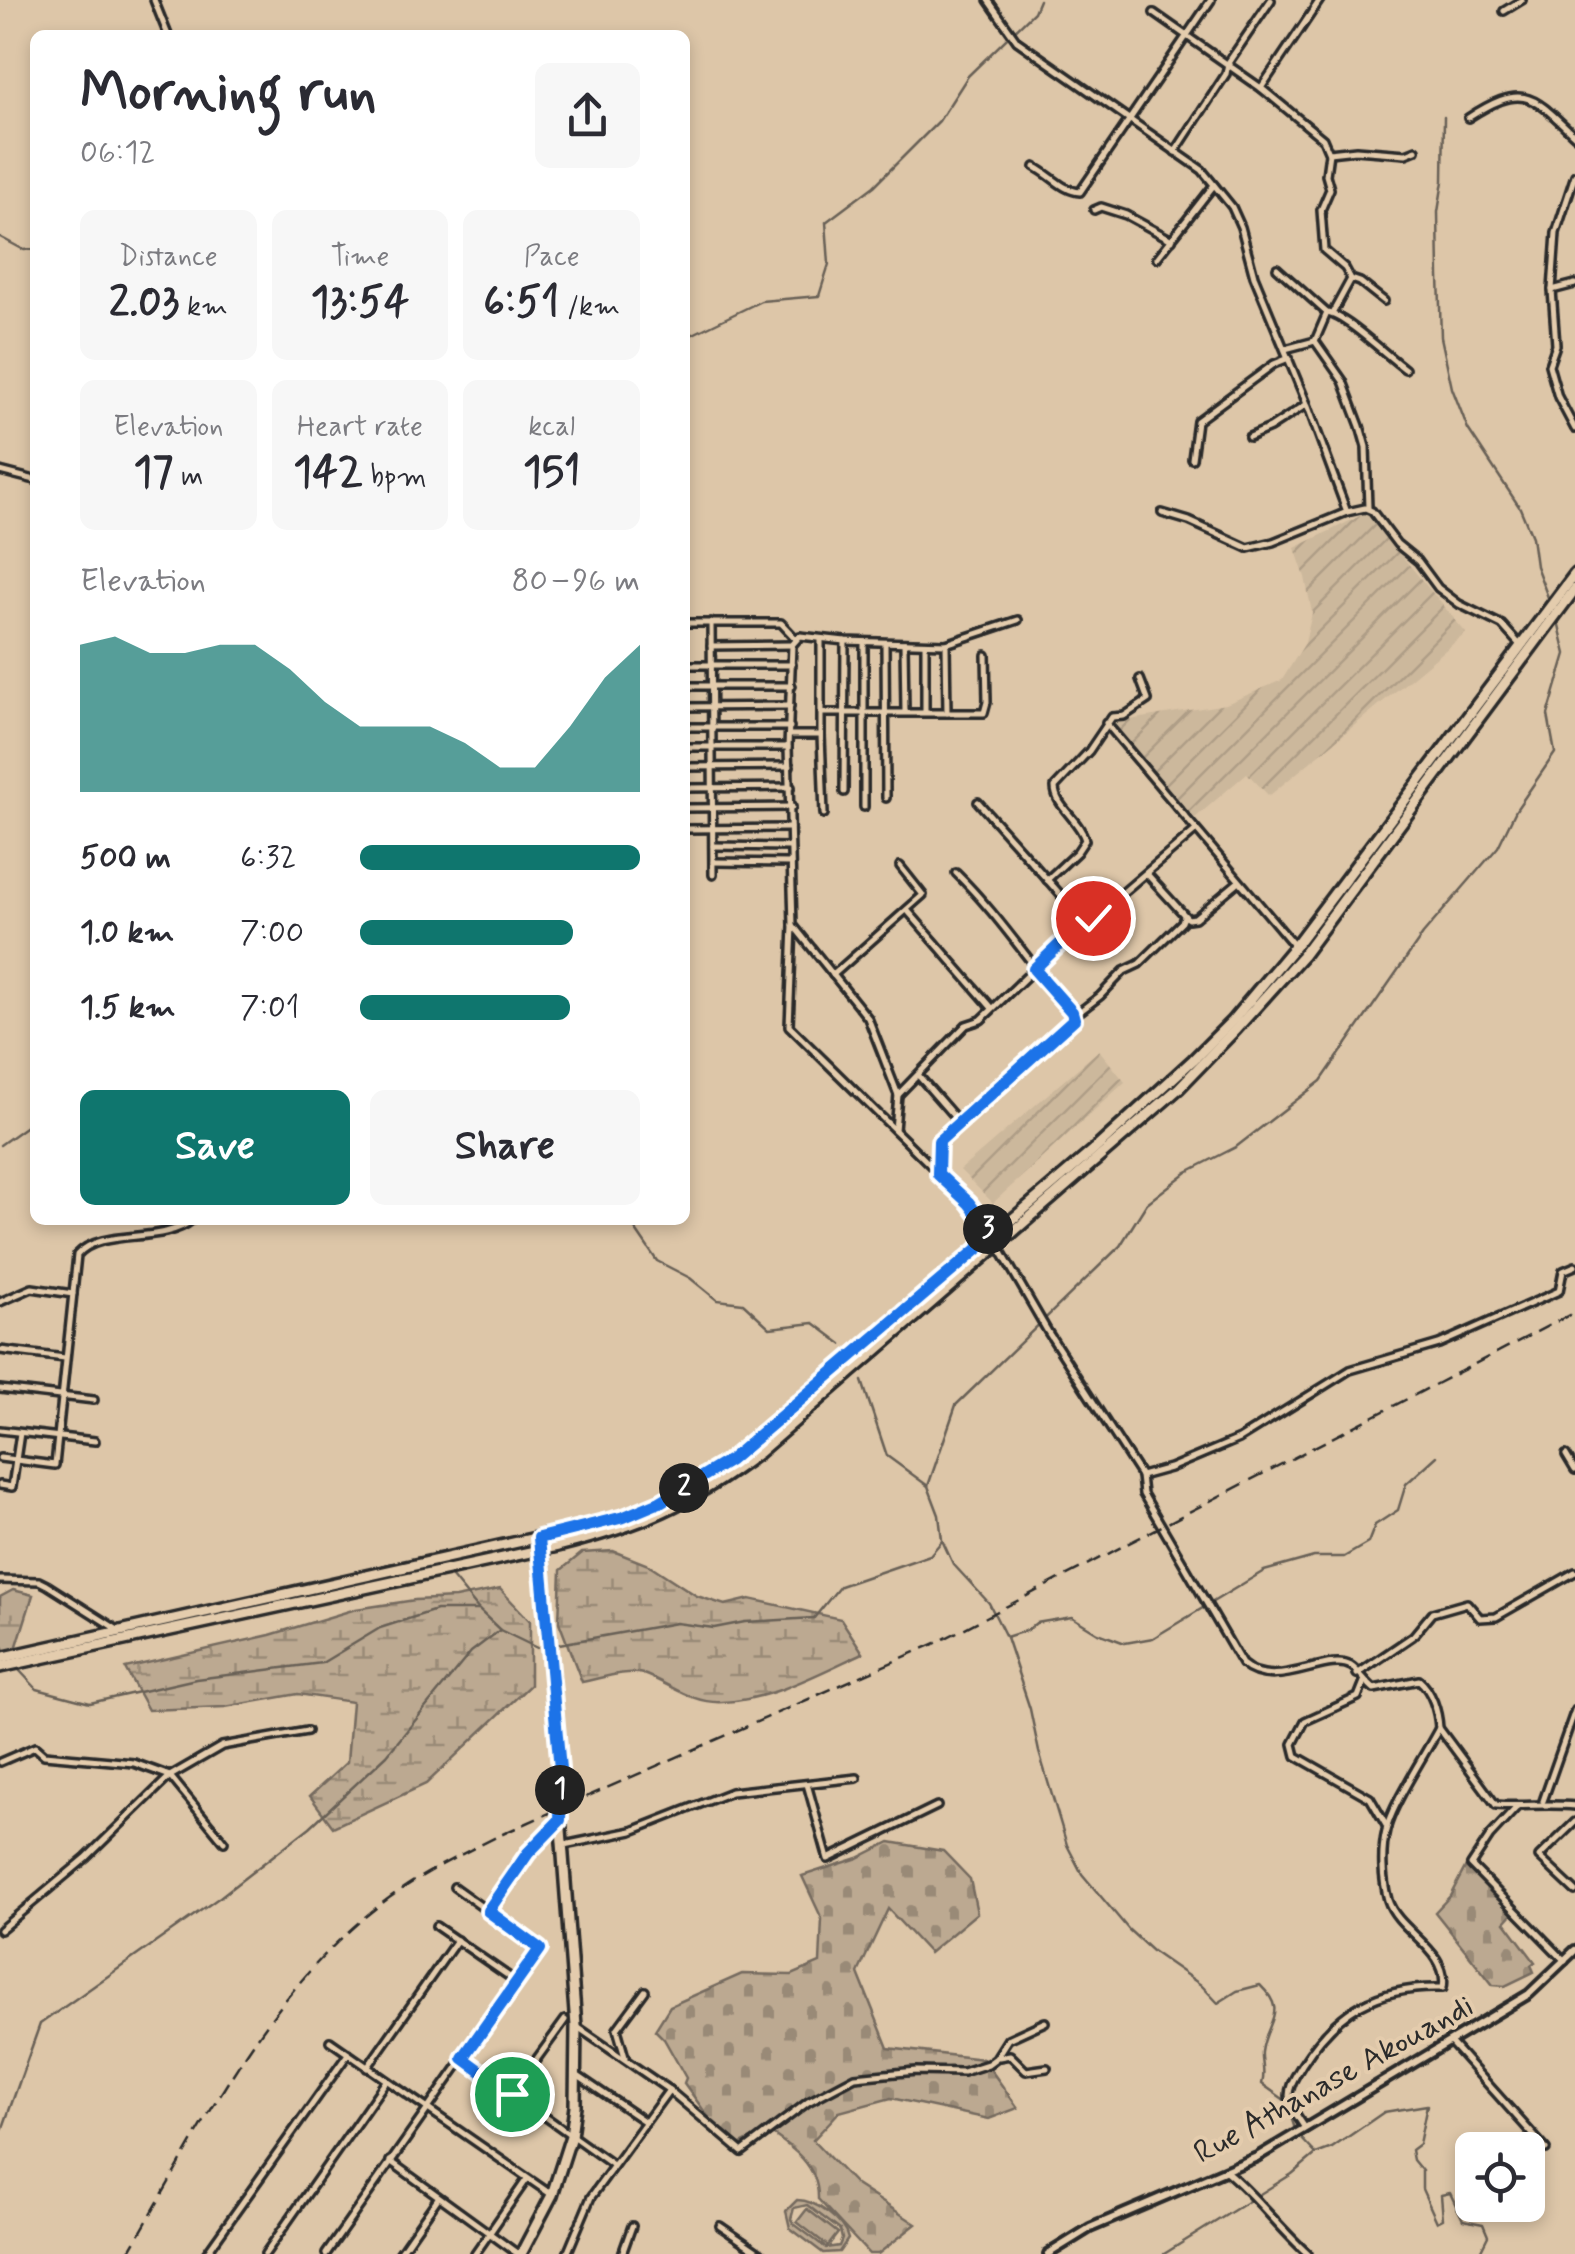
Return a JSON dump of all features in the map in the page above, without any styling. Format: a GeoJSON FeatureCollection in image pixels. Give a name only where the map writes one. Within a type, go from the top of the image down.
{"type":"FeatureCollection","features":[{"type":"Feature","properties":{"kind":"main road"},"geometry":{"type":"LineString","coordinates":[[0,1658],[624,1517],[660,1502],[730,1460],[1161,1090],[1232,1021],[1296,946],[1575,574]]}},
{"type":"Feature","properties":{"kind":"main road"},"geometry":{"type":"LineString","coordinates":[[0,1668],[541,1550],[626,1528],[706,1491],[758,1453],[1179,1088],[1302,956],[1575,589]]}},
{"type":"Feature","properties":{"kind":"main road"},"geometry":{"type":"LineString","coordinates":[[519,2254],[552,2195],[571,2136],[578,2076],[560,1818],[561,1780],[539,1538]]}},
{"type":"Feature","properties":{"kind":"street"},"geometry":{"type":"LineString","coordinates":[[154,0],[166,30]]}},
{"type":"Feature","properties":{"kind":"street"},"geometry":{"type":"LineString","coordinates":[[988,0],[1017,41],[1202,170],[1232,208],[1254,276],[1347,512]]}},
{"type":"Feature","properties":{"kind":"street"},"geometry":{"type":"LineString","coordinates":[[1035,168],[1048,173],[1067,190],[1080,192],[1211,0]]}},
{"type":"Feature","properties":{"kind":"street"},"geometry":{"type":"LineString","coordinates":[[1175,152],[1271,0]]}},
{"type":"Feature","properties":{"kind":"street"},"geometry":{"type":"LineString","coordinates":[[1262,88],[1320,0]]}},
{"type":"Feature","properties":{"kind":"street"},"geometry":{"type":"LineString","coordinates":[[1504,11],[1522,0]]}},
{"type":"Feature","properties":{"kind":"street"},"geometry":{"type":"LineString","coordinates":[[1154,13],[1262,88],[1320,136],[1328,153],[1326,174],[1330,190],[1323,200],[1320,223],[1324,250],[1345,268],[1351,279],[1384,301]]}},
{"type":"Feature","properties":{"kind":"street"},"geometry":{"type":"LineString","coordinates":[[1468,118],[1492,102],[1524,98],[1538,101],[1575,136]]}},
{"type":"Feature","properties":{"kind":"street"},"geometry":{"type":"LineString","coordinates":[[1328,153],[1356,150],[1406,154],[1416,150]]}},
{"type":"Feature","properties":{"kind":"street"},"geometry":{"type":"LineString","coordinates":[[1575,174],[1556,233],[1552,290],[1556,345],[1549,365],[1558,397],[1575,428]]}},
{"type":"Feature","properties":{"kind":"street"},"geometry":{"type":"LineString","coordinates":[[1157,258],[1214,185]]}},
{"type":"Feature","properties":{"kind":"street"},"geometry":{"type":"LineString","coordinates":[[1094,210],[1100,206],[1118,212],[1172,240]]}},
{"type":"Feature","properties":{"kind":"street"},"geometry":{"type":"LineString","coordinates":[[1277,268],[1406,369]]}},
{"type":"Feature","properties":{"kind":"street"},"geometry":{"type":"LineString","coordinates":[[1285,349],[1315,342],[1351,279]]}},
{"type":"Feature","properties":{"kind":"street"},"geometry":{"type":"LineString","coordinates":[[1552,290],[1575,284]]}},
{"type":"Feature","properties":{"kind":"street"},"geometry":{"type":"LineString","coordinates":[[1315,342],[1342,382],[1360,426],[1366,446],[1368,508],[1438,588],[1459,604],[1502,626],[1522,646]]}},
{"type":"Feature","properties":{"kind":"street"},"geometry":{"type":"LineString","coordinates":[[1192,459],[1198,421],[1274,364],[1289,358]]}},
{"type":"Feature","properties":{"kind":"street"},"geometry":{"type":"LineString","coordinates":[[1249,437],[1307,404]]}},
{"type":"Feature","properties":{"kind":"street"},"geometry":{"type":"LineString","coordinates":[[0,471],[30,479]]}},
{"type":"Feature","properties":{"kind":"street"},"geometry":{"type":"LineString","coordinates":[[1162,513],[1248,548],[1368,508]]}},
{"type":"Feature","properties":{"kind":"street"},"geometry":{"type":"LineString","coordinates":[[711,646],[821,638],[946,644],[1018,620]]}},
{"type":"Feature","properties":{"kind":"street"},"geometry":{"type":"LineString","coordinates":[[711,622],[713,875]]}},
{"type":"Feature","properties":{"kind":"street"},"geometry":{"type":"LineString","coordinates":[[690,623],[781,623],[794,642],[788,747],[793,926],[789,1026],[969,1203],[993,1236],[1048,1332],[1141,1476],[1144,1494],[1242,1664],[1250,1671],[1287,1675],[1337,1664],[1351,1666],[1374,1689],[1419,1680],[1426,1686],[1438,1714],[1439,1728],[1496,1805],[1543,1802],[1575,1806]]}},
{"type":"Feature","properties":{"kind":"street"},"geometry":{"type":"LineString","coordinates":[[821,638],[824,814]]}},
{"type":"Feature","properties":{"kind":"street"},"geometry":{"type":"LineString","coordinates":[[844,641],[844,792]]}},
{"type":"Feature","properties":{"kind":"street"},"geometry":{"type":"LineString","coordinates":[[864,642],[864,807]]}},
{"type":"Feature","properties":{"kind":"street"},"geometry":{"type":"LineString","coordinates":[[885,643],[886,798]]}},
{"type":"Feature","properties":{"kind":"street"},"geometry":{"type":"LineString","coordinates":[[904,644],[905,712]]}},
{"type":"Feature","properties":{"kind":"street"},"geometry":{"type":"LineString","coordinates":[[925,644],[925,712]]}},
{"type":"Feature","properties":{"kind":"street"},"geometry":{"type":"LineString","coordinates":[[946,644],[947,712]]}},
{"type":"Feature","properties":{"kind":"street"},"geometry":{"type":"LineString","coordinates":[[821,712],[986,712],[986,656]]}},
{"type":"Feature","properties":{"kind":"street"},"geometry":{"type":"LineString","coordinates":[[690,664],[792,665]]}},
{"type":"Feature","properties":{"kind":"street"},"geometry":{"type":"LineString","coordinates":[[1047,880],[1086,840],[1082,829],[1056,798],[1055,787],[1089,751],[1112,717],[1124,716],[1148,700],[1140,679]]}},
{"type":"Feature","properties":{"kind":"street"},"geometry":{"type":"LineString","coordinates":[[690,686],[792,686]]}},
{"type":"Feature","properties":{"kind":"street"},"geometry":{"type":"LineString","coordinates":[[690,706],[790,706]]}},
{"type":"Feature","properties":{"kind":"street"},"geometry":{"type":"LineString","coordinates":[[1106,723],[1296,946]]}},
{"type":"Feature","properties":{"kind":"street"},"geometry":{"type":"LineString","coordinates":[[690,727],[820,735]]}},
{"type":"Feature","properties":{"kind":"street"},"geometry":{"type":"LineString","coordinates":[[690,747],[788,747]]}},
{"type":"Feature","properties":{"kind":"street"},"geometry":{"type":"LineString","coordinates":[[690,767],[790,766]]}},
{"type":"Feature","properties":{"kind":"street"},"geometry":{"type":"LineString","coordinates":[[690,788],[791,788]]}},
{"type":"Feature","properties":{"kind":"street"},"geometry":{"type":"LineString","coordinates":[[978,802],[1084,921]]}},
{"type":"Feature","properties":{"kind":"street"},"geometry":{"type":"LineString","coordinates":[[690,808],[792,807]]}},
{"type":"Feature","properties":{"kind":"street"},"geometry":{"type":"LineString","coordinates":[[690,829],[790,828]]}},
{"type":"Feature","properties":{"kind":"street"},"geometry":{"type":"LineString","coordinates":[[898,1095],[966,1026],[981,1020],[1084,921],[1093,918],[1195,831]]}},
{"type":"Feature","properties":{"kind":"street"},"geometry":{"type":"LineString","coordinates":[[714,846],[790,847]]}},
{"type":"Feature","properties":{"kind":"street"},"geometry":{"type":"LineString","coordinates":[[714,862],[789,862]]}},
{"type":"Feature","properties":{"kind":"street"},"geometry":{"type":"LineString","coordinates":[[833,975],[923,893],[900,866]]}},
{"type":"Feature","properties":{"kind":"street"},"geometry":{"type":"LineString","coordinates":[[956,873],[1074,1016]]}},
{"type":"Feature","properties":{"kind":"street"},"geometry":{"type":"LineString","coordinates":[[1147,874],[1184,916],[1195,918],[1238,882]]}},
{"type":"Feature","properties":{"kind":"street"},"geometry":{"type":"LineString","coordinates":[[907,910],[992,1008]]}},
{"type":"Feature","properties":{"kind":"street"},"geometry":{"type":"LineString","coordinates":[[938,1174],[939,1141],[958,1121],[1018,1071],[1038,1048],[1060,1034],[1074,1016],[1124,971],[1139,964],[1184,916]]}},
{"type":"Feature","properties":{"kind":"street"},"geometry":{"type":"LineString","coordinates":[[793,926],[868,1018],[898,1095],[895,1130]]}},
{"type":"Feature","properties":{"kind":"street"},"geometry":{"type":"LineString","coordinates":[[918,1075],[958,1121]]}},
{"type":"Feature","properties":{"kind":"street"},"geometry":{"type":"LineString","coordinates":[[0,1458],[55,1465],[77,1255],[85,1247],[186,1225]]}},
{"type":"Feature","properties":{"kind":"street"},"geometry":{"type":"LineString","coordinates":[[1141,1476],[1239,1439],[1350,1370],[1439,1344],[1559,1291],[1564,1272],[1575,1266]]}},
{"type":"Feature","properties":{"kind":"street"},"geometry":{"type":"LineString","coordinates":[[0,1302],[32,1288],[72,1294]]}},
{"type":"Feature","properties":{"kind":"street"},"geometry":{"type":"LineString","coordinates":[[0,1350],[64,1358]]}},
{"type":"Feature","properties":{"kind":"street"},"geometry":{"type":"LineString","coordinates":[[0,1389],[94,1400]]}},
{"type":"Feature","properties":{"kind":"street"},"geometry":{"type":"LineString","coordinates":[[0,1430],[96,1441]]}},
{"type":"Feature","properties":{"kind":"street"},"geometry":{"type":"LineString","coordinates":[[0,1486],[12,1487],[20,1432]]}},
{"type":"Feature","properties":{"kind":"street"},"geometry":{"type":"LineString","coordinates":[[1566,1456],[1575,1470]]}},
{"type":"Feature","properties":{"kind":"street"},"geometry":{"type":"LineString","coordinates":[[1357,1674],[1413,1636],[1432,1614],[1467,1603],[1480,1618],[1496,1617],[1575,1572]]}},
{"type":"Feature","properties":{"kind":"street"},"geometry":{"type":"LineString","coordinates":[[0,1580],[47,1585],[120,1632]]}},
{"type":"Feature","properties":{"kind":"street"},"geometry":{"type":"LineString","coordinates":[[1364,1682],[1358,1697],[1322,1710],[1305,1721],[1292,1744],[1296,1756],[1370,1798],[1386,1826]]}},
{"type":"Feature","properties":{"kind":"street"},"geometry":{"type":"LineString","coordinates":[[1543,1802],[1575,1710]]}},
{"type":"Feature","properties":{"kind":"street"},"geometry":{"type":"LineString","coordinates":[[1300,2131],[1289,2090],[1304,2062],[1331,2028],[1350,2010],[1371,1999],[1410,1988],[1444,1988],[1440,1963],[1388,1903],[1382,1858],[1386,1826],[1439,1728]]}},
{"type":"Feature","properties":{"kind":"street"},"geometry":{"type":"LineString","coordinates":[[0,1930],[86,1858],[170,1776],[222,1746],[307,1731]]}},
{"type":"Feature","properties":{"kind":"street"},"geometry":{"type":"LineString","coordinates":[[0,1762],[34,1748],[44,1755],[134,1763],[170,1776],[224,1842]]}},
{"type":"Feature","properties":{"kind":"street"},"geometry":{"type":"LineString","coordinates":[[564,1844],[632,1831],[731,1792],[858,1778]]}},
{"type":"Feature","properties":{"kind":"street"},"geometry":{"type":"LineString","coordinates":[[807,1784],[828,1859],[936,1806]]}},
{"type":"Feature","properties":{"kind":"street"},"geometry":{"type":"LineString","coordinates":[[1516,1806],[1471,1865],[1566,1961]]}},
{"type":"Feature","properties":{"kind":"street"},"geometry":{"type":"LineString","coordinates":[[488,1911],[528,1853],[560,1818]]}},
{"type":"Feature","properties":{"kind":"street"},"geometry":{"type":"LineString","coordinates":[[1575,1822],[1539,1857],[1575,1891]]}},
{"type":"Feature","properties":{"kind":"street"},"geometry":{"type":"LineString","coordinates":[[326,2254],[540,1949],[454,1887]]}},
{"type":"Feature","properties":{"kind":"street"},"geometry":{"type":"LineString","coordinates":[[436,1926],[517,1982]]}},
{"type":"Feature","properties":{"kind":"street"},"geometry":{"type":"LineString","coordinates":[[367,2068],[456,1940]]}},
{"type":"Feature","properties":{"kind":"street","name":"Rue Athanase Akouandi"},"geometry":{"type":"LineString","coordinates":[[1048,2254],[1090,2228],[1227,2172],[1300,2131],[1529,1994],[1575,1950]]}},
{"type":"Feature","properties":{"kind":"street"},"geometry":{"type":"LineString","coordinates":[[626,2060],[617,2029],[645,1990]]}},
{"type":"Feature","properties":{"kind":"street"},"geometry":{"type":"LineString","coordinates":[[512,2094],[565,2020]]}},
{"type":"Feature","properties":{"kind":"street"},"geometry":{"type":"LineString","coordinates":[[996,2058],[1008,2040],[1045,2022]]}},
{"type":"Feature","properties":{"kind":"street"},"geometry":{"type":"LineString","coordinates":[[576,2026],[669,2090],[742,2152],[808,2102],[855,2077],[916,2070],[963,2072],[1010,2055],[1026,2071],[1046,2068]]}},
{"type":"Feature","properties":{"kind":"street"},"geometry":{"type":"LineString","coordinates":[[330,2041],[552,2195]]}},
{"type":"Feature","properties":{"kind":"street"},"geometry":{"type":"LineString","coordinates":[[1452,2043],[1546,2149]]}},
{"type":"Feature","properties":{"kind":"street"},"geometry":{"type":"LineString","coordinates":[[206,2254],[348,2054]]}},
{"type":"Feature","properties":{"kind":"street"},"geometry":{"type":"LineString","coordinates":[[463,2058],[613,2165]]}},
{"type":"Feature","properties":{"kind":"street"},"geometry":{"type":"LineString","coordinates":[[578,2076],[644,2121]]}},
{"type":"Feature","properties":{"kind":"street"},"geometry":{"type":"LineString","coordinates":[[265,2254],[386,2081]]}},
{"type":"Feature","properties":{"kind":"street"},"geometry":{"type":"LineString","coordinates":[[567,2254],[591,2196],[669,2090]]}},
{"type":"Feature","properties":{"kind":"street"},"geometry":{"type":"LineString","coordinates":[[390,2160],[519,2254]]}},
{"type":"Feature","properties":{"kind":"street"},"geometry":{"type":"LineString","coordinates":[[1227,2172],[1251,2192],[1280,2229],[1308,2254]]}},
{"type":"Feature","properties":{"kind":"street"},"geometry":{"type":"LineString","coordinates":[[475,2254],[526,2180]]}},
{"type":"Feature","properties":{"kind":"street"},"geometry":{"type":"LineString","coordinates":[[398,2254],[438,2198]]}},
{"type":"Feature","properties":{"kind":"street"},"geometry":{"type":"LineString","coordinates":[[622,2254],[632,2226]]}},
{"type":"Feature","properties":{"kind":"street"},"geometry":{"type":"LineString","coordinates":[[720,2226],[761,2254]]}},
{"type":"Feature","properties":{"kind":"street"},"geometry":{"type":"LineString","coordinates":[[270,2246],[281,2254]]}},
{"type":"Feature","properties":{"kind":"shaded area"},"geometry":{"type":"Polygon","coordinates":[[[1366,513],[1466,633],[1269,796],[1247,773],[1195,818],[1111,723],[1226,704],[1282,680],[1305,643],[1312,613],[1295,548],[1366,513]]]}},
{"type":"Feature","properties":{"kind":"shaded area"},"geometry":{"type":"Polygon","coordinates":[[[1099,1050],[1125,1082],[993,1203],[960,1170],[1099,1050]]]}},
{"type":"Feature","properties":{"kind":"green space"},"geometry":{"type":"Polygon","coordinates":[[[613,1551],[651,1566],[697,1596],[725,1605],[750,1599],[841,1619],[863,1653],[795,1684],[723,1702],[701,1700],[636,1673],[582,1682],[559,1622],[561,1570],[582,1553],[613,1551]]]}},
{"type":"Feature","properties":{"kind":"green space"},"geometry":{"type":"Polygon","coordinates":[[[500,1589],[530,1621],[530,1685],[426,1784],[333,1827],[310,1796],[347,1762],[352,1702],[298,1694],[225,1707],[148,1710],[125,1668],[270,1635],[356,1609],[500,1589]]]}},
{"type":"Feature","properties":{"kind":"green space"},"geometry":{"type":"Polygon","coordinates":[[[13,1590],[33,1595],[15,1652],[0,1654],[0,1597],[13,1590]]]}},
{"type":"Feature","properties":{"kind":"green space"},"geometry":{"type":"Polygon","coordinates":[[[890,1842],[943,1851],[970,1879],[977,1913],[929,1953],[888,1909],[858,1973],[888,2048],[983,2059],[1018,2108],[989,2119],[891,2098],[839,2112],[813,2140],[856,2185],[916,2224],[878,2254],[869,2254],[818,2199],[809,2167],[786,2144],[768,2131],[739,2145],[717,2129],[684,2083],[686,2078],[655,2030],[670,2006],[742,1974],[792,1975],[820,1963],[822,1919],[802,1876],[858,1858],[890,1842]]]}},
{"type":"Feature","properties":{"kind":"green space"},"geometry":{"type":"Polygon","coordinates":[[[1467,1864],[1513,1913],[1505,1922],[1535,1962],[1531,1965],[1534,1972],[1505,1986],[1493,1985],[1435,1912],[1450,1896],[1467,1864]]]}},
{"type":"Feature","properties":{"kind":"green space"},"geometry":{"type":"Polygon","coordinates":[[[797,2200],[812,2204],[835,2219],[848,2239],[839,2252],[823,2253],[790,2228],[786,2211],[797,2200]],[[807,2205],[794,2208],[794,2224],[826,2248],[839,2246],[840,2230],[807,2205]]]}},
{"type":"Feature","properties":{"kind":"green space"},"geometry":{"type":"Polygon","coordinates":[[[807,2209],[838,2233],[828,2246],[797,2222],[807,2209]]]}},
{"type":"Feature","properties":{"kind":"waterway"},"geometry":{"type":"LineString","coordinates":[[690,336],[761,301],[819,296],[829,264],[826,222],[874,186],[939,121],[968,76],[1034,12],[1039,0]]}},
{"type":"Feature","properties":{"kind":"waterway"},"geometry":{"type":"LineString","coordinates":[[1444,117],[1443,181],[1438,212],[1439,276],[1441,337],[1452,388],[1468,429],[1520,508],[1549,600]]}},
{"type":"Feature","properties":{"kind":"waterway"},"geometry":{"type":"LineString","coordinates":[[0,237],[30,249]]}},
{"type":"Feature","properties":{"kind":"waterway"},"geometry":{"type":"LineString","coordinates":[[928,1486],[956,1405],[1120,1246],[1147,1203],[1187,1172],[1236,1147],[1321,1081],[1423,934],[1498,847],[1516,810],[1555,753],[1548,715],[1566,654],[1558,621]]}},
{"type":"Feature","properties":{"kind":"waterway"},"geometry":{"type":"LineString","coordinates":[[0,1145],[30,1124]]}},
{"type":"Feature","properties":{"kind":"waterway"},"geometry":{"type":"LineString","coordinates":[[632,1225],[657,1261],[690,1278],[717,1300],[743,1303],[770,1328],[814,1323],[842,1344]]}},
{"type":"Feature","properties":{"kind":"waterway"},"geometry":{"type":"LineString","coordinates":[[862,1381],[887,1456],[928,1486],[939,1515],[942,1540],[953,1564],[989,1603],[1006,1637],[1067,1845],[1082,1874],[1129,1930],[1201,1985],[1218,2003],[1237,1991],[1260,1985],[1269,1995],[1274,2010],[1262,2052],[1262,2084],[1286,2101],[1295,2129]]}},
{"type":"Feature","properties":{"kind":"waterway"},"geometry":{"type":"LineString","coordinates":[[1006,1637],[1036,1623],[1072,1617],[1125,1643],[1153,1638],[1264,1571],[1314,1557],[1344,1557],[1368,1543],[1375,1525],[1398,1510],[1406,1484],[1437,1456]]}},
{"type":"Feature","properties":{"kind":"waterway"},"geometry":{"type":"LineString","coordinates":[[559,1644],[676,1623],[714,1628],[814,1618],[840,1586],[930,1555],[942,1541]]}},
{"type":"Feature","properties":{"kind":"waterway"},"geometry":{"type":"LineString","coordinates":[[452,1577],[479,1610]]}},
{"type":"Feature","properties":{"kind":"waterway"},"geometry":{"type":"LineString","coordinates":[[19,1670],[37,1689],[90,1703],[196,1679],[322,1663],[380,1628],[436,1610],[479,1610],[500,1630],[537,1648]]}},
{"type":"Feature","properties":{"kind":"waterway"},"geometry":{"type":"LineString","coordinates":[[0,2136],[40,2024],[220,1897],[310,1827],[387,1755],[471,1652],[500,1630]]}},
{"type":"Feature","properties":{"kind":"waterway"},"geometry":{"type":"LineString","coordinates":[[0,1642],[4,1650]]}},
{"type":"Feature","properties":{"kind":"waterway"},"geometry":{"type":"LineString","coordinates":[[1299,2136],[1316,2154],[1332,2148],[1384,2112],[1427,2105],[1419,2144],[1411,2150],[1422,2171],[1422,2189],[1437,2222],[1443,2219],[1441,2195],[1450,2193],[1463,2220],[1483,2224],[1488,2236],[1479,2254]]}},
{"type":"Feature","properties":{"kind":"waterway"},"geometry":{"type":"LineString","coordinates":[[1164,2254],[1292,2174],[1316,2154]]}},
{"type":"Feature","properties":{"kind":"railway"},"geometry":{"type":"LineString","coordinates":[[128,2254],[211,2109],[273,2017],[346,1934],[403,1888],[509,1831],[936,1643],[1575,1312]]}},
{"type":"Feature","properties":{"kind":"route"},"geometry":{"type":"LineString","coordinates":[[512,2094],[463,2058],[540,1949],[488,1911],[528,1853],[560,1820],[561,1780],[539,1538],[624,1517],[660,1502],[730,1460],[993,1236],[969,1203],[938,1174],[939,1141],[1074,1019],[1034,969],[1084,921],[1093,918]]}}]}
